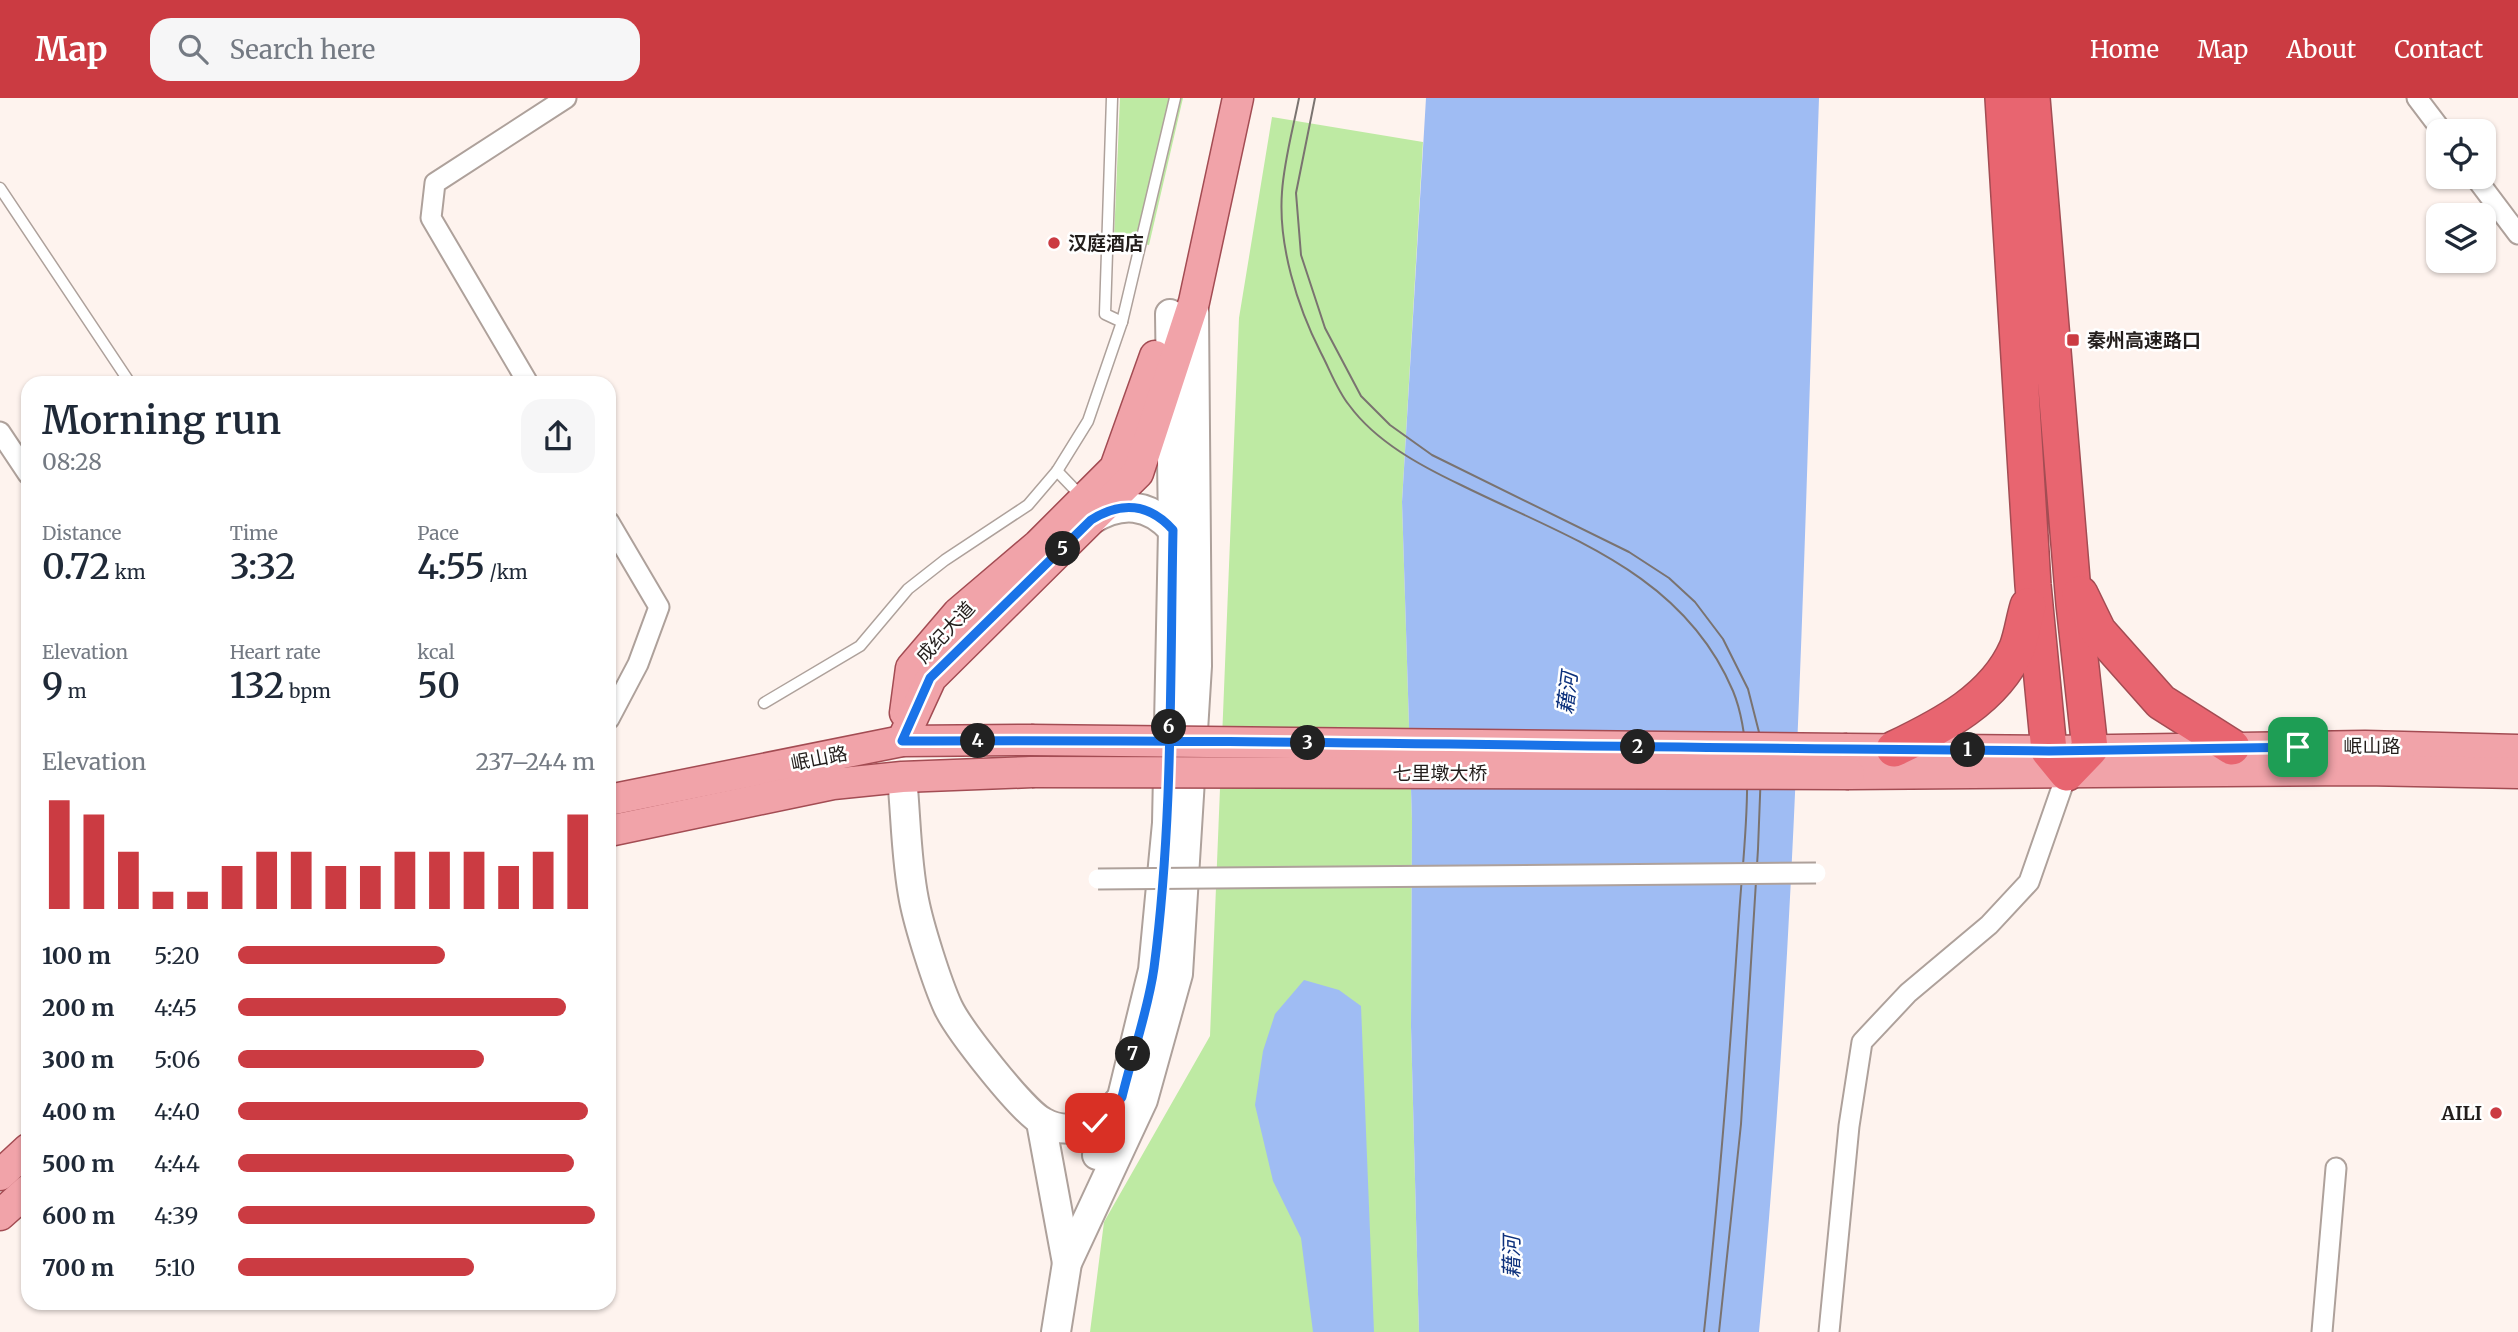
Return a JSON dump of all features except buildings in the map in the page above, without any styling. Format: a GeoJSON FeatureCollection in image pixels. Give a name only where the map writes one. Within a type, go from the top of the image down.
{"type":"FeatureCollection","features":[{"type":"Feature","properties":{"kind":"highway"},"geometry":{"type":"LineString","coordinates":[[2003,98],[2033,585],[2069,758]]}},
{"type":"Feature","properties":{"kind":"highway"},"geometry":{"type":"LineString","coordinates":[[2032,98],[2073,581],[2069,758]]}},
{"type":"Feature","properties":{"kind":"highway"},"geometry":{"type":"LineString","coordinates":[[2073,581],[2098,631],[2161,702],[2232,747]]}},
{"type":"Feature","properties":{"kind":"highway"},"geometry":{"type":"LineString","coordinates":[[1894,750],[1947,724],[1989,689],[2017,648],[2033,585]]}},
{"type":"Feature","properties":{"kind":"main road","name":"成纪大道"},"geometry":{"type":"LineString","coordinates":[[1087,510],[1138,473],[1171,372],[1217,98]]}},
{"type":"Feature","properties":{"kind":"main road","name":"成纪大道"},"geometry":{"type":"LineString","coordinates":[[902,741],[930,678],[1087,510],[1115,468],[1182,308],[1238,98]]}},
{"type":"Feature","properties":{"kind":"main road"},"geometry":{"type":"LineString","coordinates":[[1056,1332],[1067,1263],[1143,1100],[1178,974],[1197,666],[1182,308]]}},
{"type":"Feature","properties":{"kind":"main road"},"geometry":{"type":"LineString","coordinates":[[1062,1235],[1122,1097],[1153,970],[1167,822],[1173,530],[1171,372]]}},
{"type":"Feature","properties":{"kind":"main road"},"geometry":{"type":"LineString","coordinates":[[1087,510],[1134,507],[1149,510],[1173,530]]}},
{"type":"Feature","properties":{"kind":"main road","name":"岷山路"},"geometry":{"type":"LineString","coordinates":[[616,799],[902,741],[1031,740]]}},
{"type":"Feature","properties":{"kind":"main road","name":"七里墩大桥"},"geometry":{"type":"LineString","coordinates":[[1031,740],[1848,762]]}},
{"type":"Feature","properties":{"kind":"main road","name":"岷山路"},"geometry":{"type":"LineString","coordinates":[[1848,762],[2069,758],[2232,747],[2447,746],[2518,750]]}},
{"type":"Feature","properties":{"kind":"main road","name":"岷山路"},"geometry":{"type":"LineString","coordinates":[[1848,762],[1894,750],[2518,774]]}},
{"type":"Feature","properties":{"kind":"main road","name":"七里墩大桥"},"geometry":{"type":"LineString","coordinates":[[1032,772],[1848,762]]}},
{"type":"Feature","properties":{"kind":"main road","name":"岷山路"},"geometry":{"type":"LineString","coordinates":[[616,830],[833,785],[902,777],[1032,772]]}},
{"type":"Feature","properties":{"kind":"main road"},"geometry":{"type":"LineString","coordinates":[[902,777],[914,900],[948,1007],[983,1059],[1041,1122],[1067,1263]]}},
{"type":"Feature","properties":{"kind":"main road"},"geometry":{"type":"LineString","coordinates":[[1041,1122],[1068,1128],[1095,1123],[1111,1112],[1122,1097]]}},
{"type":"Feature","properties":{"kind":"main road"},"geometry":{"type":"LineString","coordinates":[[0,1175],[21,1156]]}},
{"type":"Feature","properties":{"kind":"main road"},"geometry":{"type":"LineString","coordinates":[[0,1215],[21,1196]]}},
{"type":"Feature","properties":{"kind":"street"},"geometry":{"type":"LineString","coordinates":[[524,376],[431,218],[435,183],[566,98]]}},
{"type":"Feature","properties":{"kind":"street"},"geometry":{"type":"LineString","coordinates":[[2417,98],[2432,119]]}},
{"type":"Feature","properties":{"kind":"street"},"geometry":{"type":"LineString","coordinates":[[2484,189],[2518,234]]}},
{"type":"Feature","properties":{"kind":"street"},"geometry":{"type":"LineString","coordinates":[[0,432],[21,464]]}},
{"type":"Feature","properties":{"kind":"street"},"geometry":{"type":"LineString","coordinates":[[616,534],[659,607],[638,664],[616,706]]}},
{"type":"Feature","properties":{"kind":"street"},"geometry":{"type":"LineString","coordinates":[[1829,1332],[1849,1126],[1862,1042],[1908,993],[1989,925],[2029,882],[2069,758]]}},
{"type":"Feature","properties":{"kind":"street"},"geometry":{"type":"LineString","coordinates":[[1098,879],[1816,873]]}},
{"type":"Feature","properties":{"kind":"street"},"geometry":{"type":"LineString","coordinates":[[2322,1332],[2336,1168]]}},
{"type":"Feature","properties":{"kind":"lane"},"geometry":{"type":"LineString","coordinates":[[1112,98],[1105,314],[1122,323]]}},
{"type":"Feature","properties":{"kind":"lane"},"geometry":{"type":"LineString","coordinates":[[764,703],[860,646],[908,589],[945,560],[1028,505],[1057,471],[1088,421],[1122,323],[1175,98]]}},
{"type":"Feature","properties":{"kind":"lane"},"geometry":{"type":"LineString","coordinates":[[0,188],[125,376]]}},
{"type":"Feature","properties":{"kind":"lane"},"geometry":{"type":"LineString","coordinates":[[1057,471],[1087,510]]}},
{"type":"Feature","properties":{"kind":"green space"},"geometry":{"type":"Polygon","coordinates":[[[1120,98],[1183,98],[1149,245],[1114,239],[1120,98]]]}},
{"type":"Feature","properties":{"kind":"green space"},"geometry":{"type":"Polygon","coordinates":[[[1272,117],[1423,142],[1402,502],[1412,821],[1411,1027],[1419,1332],[1090,1332],[1104,1222],[1210,1036],[1239,318],[1272,117]]]}},
{"type":"Feature","properties":{"kind":"water","name":"藉河"},"geometry":{"type":"Polygon","coordinates":[[[1426,98],[1819,98],[1791,870],[1783,1024],[1759,1332],[1419,1332],[1411,1027],[1412,821],[1402,502],[1426,98]]]}},
{"type":"Feature","properties":{"kind":"water"},"geometry":{"type":"Polygon","coordinates":[[[1304,980],[1339,990],[1361,1006],[1374,1332],[1313,1332],[1301,1238],[1273,1181],[1255,1105],[1263,1051],[1275,1014],[1304,980]]]}},
{"type":"Feature","properties":{"kind":"tram line"},"geometry":{"type":"LineString","coordinates":[[1299,98],[1283,180],[1282,212],[1286,254],[1312,335],[1345,399],[1372,430],[1415,461],[1581,542],[1653,588],[1684,616],[1711,650],[1733,691],[1741,716],[1745,743],[1747,802],[1724,1124],[1704,1332]]}},
{"type":"Feature","properties":{"kind":"tram line"},"geometry":{"type":"LineString","coordinates":[[1315,98],[1296,193],[1301,255],[1325,328],[1361,396],[1390,425],[1432,455],[1629,552],[1669,578],[1695,602],[1723,639],[1748,689],[1762,744],[1758,849],[1741,1124],[1719,1332]]}},
{"type":"Feature","properties":{"kind":"place","name":"汉庭酒店"},"geometry":{"type":"Point","coordinates":[1054,243]}},
{"type":"Feature","properties":{"kind":"place","name":"秦州高速路口"},"geometry":{"type":"Point","coordinates":[2073,340]}},
{"type":"Feature","properties":{"kind":"place","name":"AILI"},"geometry":{"type":"Point","coordinates":[2496,1113]}},
{"type":"Feature","properties":{"kind":"route"},"geometry":{"type":"LineString","coordinates":[[1095,1123],[1111,1112],[1122,1097],[1153,970],[1167,822],[1169,725],[1171,628],[1173,530],[1149,510],[1119,507],[1091,520],[930,678],[902,741],[1031,740],[1133,741],[1235,743],[2049,751],[2298,747]]}}]}
